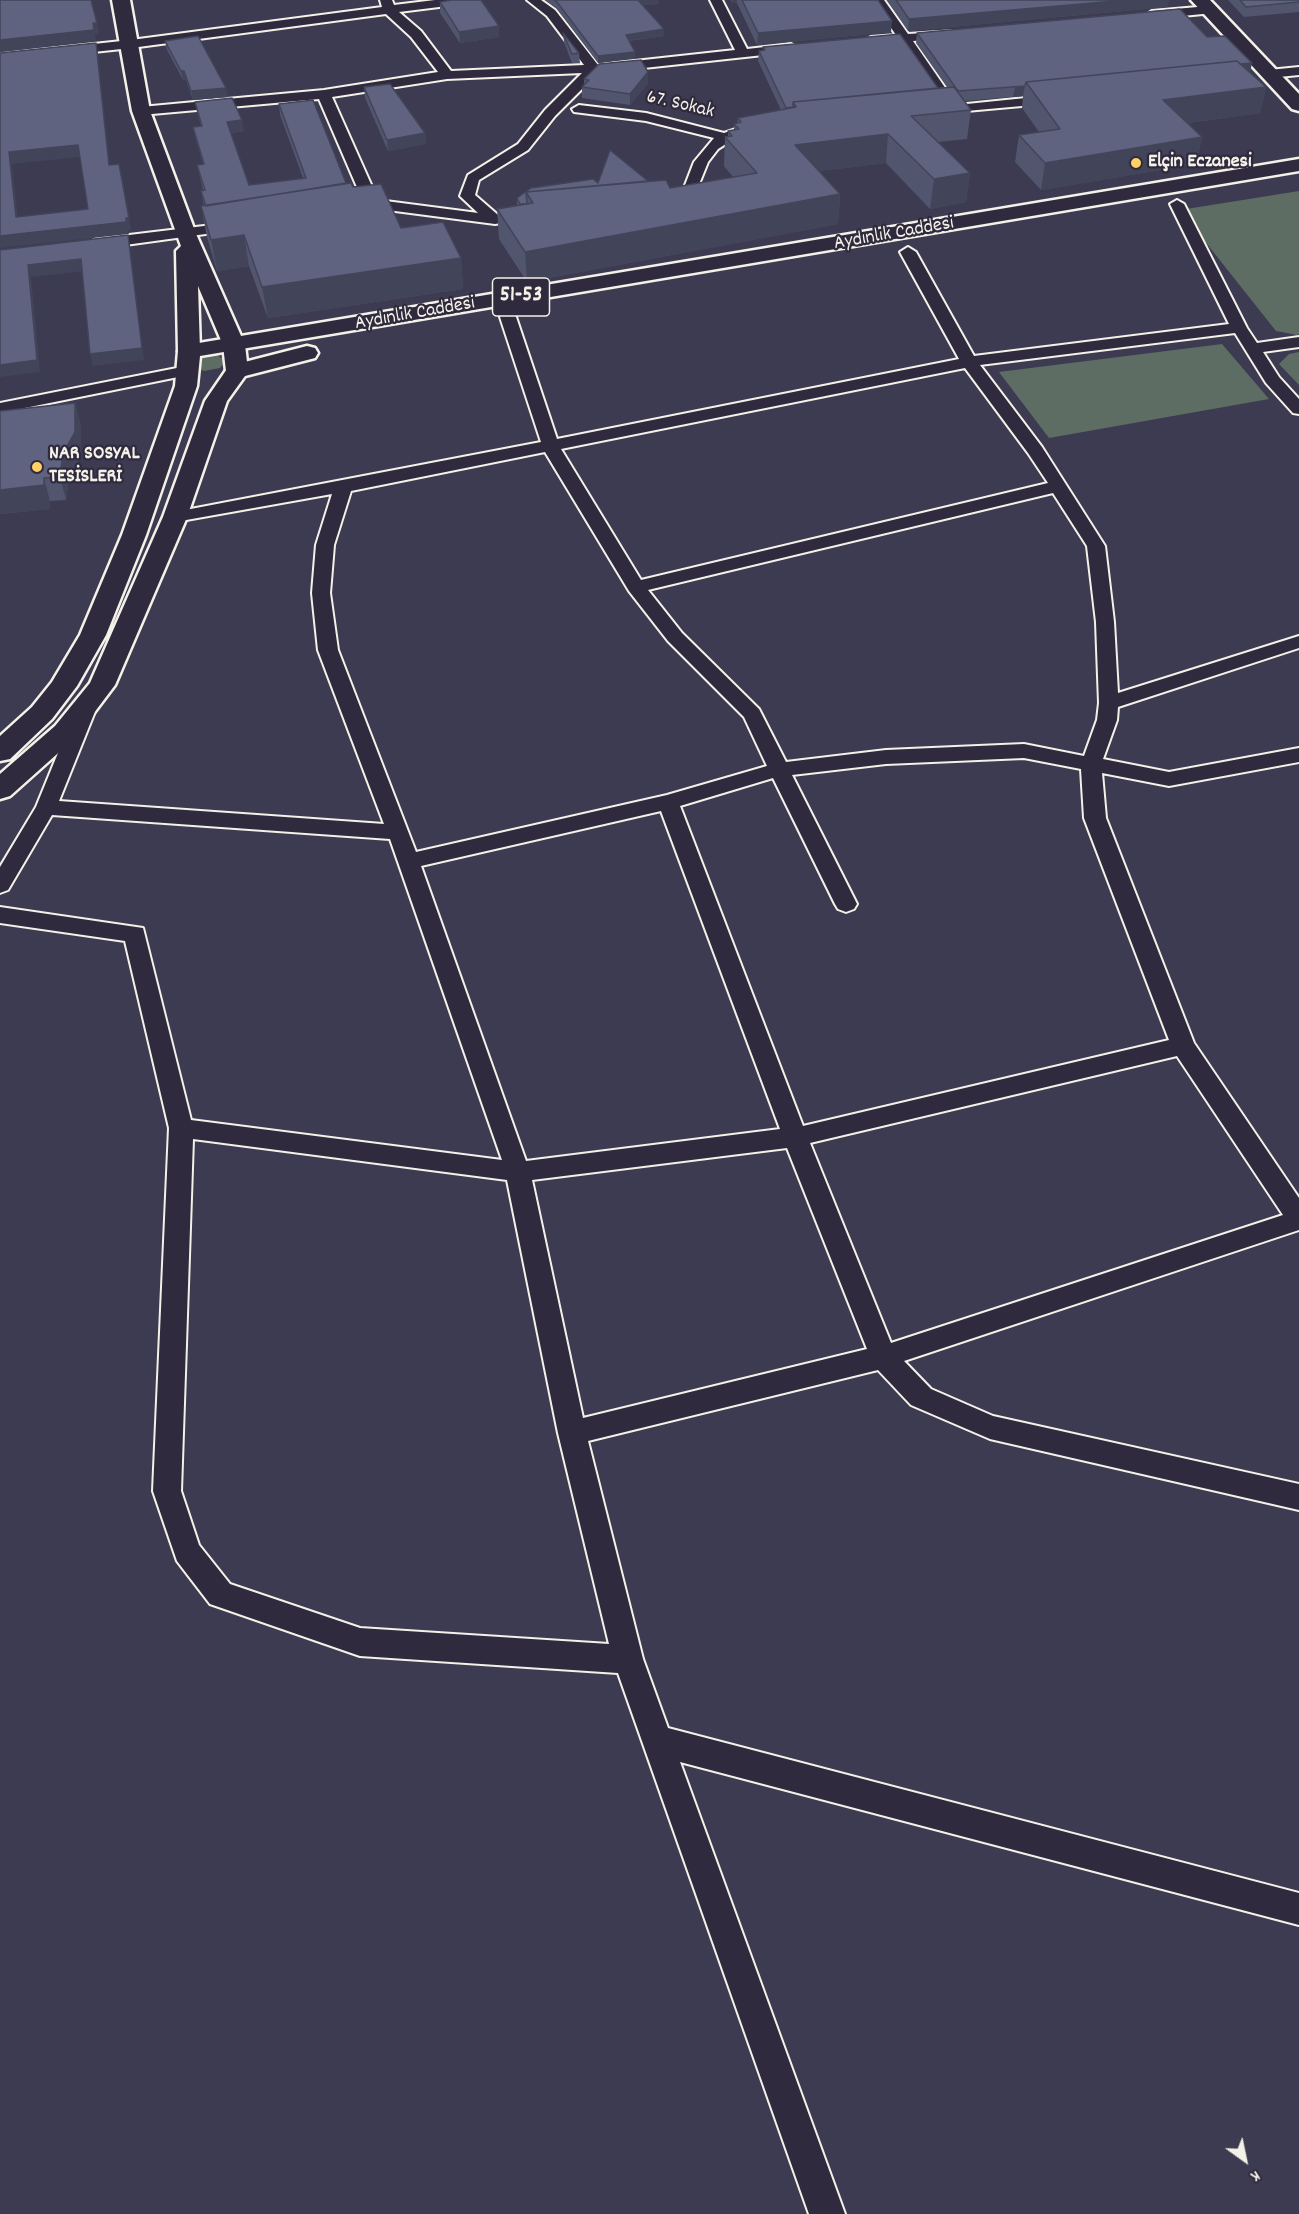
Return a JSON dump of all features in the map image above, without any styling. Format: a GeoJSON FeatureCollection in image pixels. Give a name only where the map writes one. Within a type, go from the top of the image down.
{"type":"FeatureCollection","features":[{"type":"Feature","properties":{"kind":"main road"},"geometry":{"type":"LineString","coordinates":[[0,789],[42,755],[87,707],[112,667],[175,517],[216,401],[237,371],[234,345],[186,234],[141,111],[122,0]]}},
{"type":"Feature","properties":{"kind":"main road"},"geometry":{"type":"LineString","coordinates":[[1205,5],[1299,105]]}},
{"type":"Feature","properties":{"kind":"main road","name":"Aydınlık Caddesi"},"geometry":{"type":"LineString","coordinates":[[188,367],[234,345],[1299,165]]}},
{"type":"Feature","properties":{"kind":"main road","name":"Aydınlık Caddesi"},"geometry":{"type":"LineString","coordinates":[[188,367],[237,371],[302,354],[508,317],[908,252],[1299,181]]}},
{"type":"Feature","properties":{"kind":"main road"},"geometry":{"type":"LineString","coordinates":[[0,753],[42,713],[68,678],[93,635],[134,535],[188,367],[186,234]]}},
{"type":"Feature","properties":{"kind":"street"},"geometry":{"type":"LineString","coordinates":[[0,58],[130,44],[387,5],[463,0]]}},
{"type":"Feature","properties":{"kind":"street"},"geometry":{"type":"LineString","coordinates":[[533,0],[551,13],[594,69]]}},
{"type":"Feature","properties":{"kind":"street"},"geometry":{"type":"LineString","coordinates":[[717,0],[742,52]]}},
{"type":"Feature","properties":{"kind":"street"},"geometry":{"type":"LineString","coordinates":[[878,0],[953,109]]}},
{"type":"Feature","properties":{"kind":"street"},"geometry":{"type":"LineString","coordinates":[[387,5],[417,34],[447,75]]}},
{"type":"Feature","properties":{"kind":"street"},"geometry":{"type":"LineString","coordinates":[[1139,16],[1205,5]]}},
{"type":"Feature","properties":{"kind":"street"},"geometry":{"type":"LineString","coordinates":[[858,42],[963,33]]}},
{"type":"Feature","properties":{"kind":"street"},"geometry":{"type":"LineString","coordinates":[[141,111],[324,94],[447,75],[594,69],[800,47]]}},
{"type":"Feature","properties":{"kind":"street"},"geometry":{"type":"LineString","coordinates":[[495,220],[467,196],[473,178],[523,147],[550,113],[594,69]]}},
{"type":"Feature","properties":{"kind":"street"},"geometry":{"type":"LineString","coordinates":[[1249,80],[1299,71]]}},
{"type":"Feature","properties":{"kind":"street"},"geometry":{"type":"LineString","coordinates":[[324,94],[372,204]]}},
{"type":"Feature","properties":{"kind":"street"},"geometry":{"type":"LineString","coordinates":[[929,112],[1071,97]]}},
{"type":"Feature","properties":{"kind":"street","name":"67. Sokak"},"geometry":{"type":"LineString","coordinates":[[579,109],[646,117],[725,137],[754,129]]}},
{"type":"Feature","properties":{"kind":"street"},"geometry":{"type":"LineString","coordinates":[[659,204],[688,196],[701,162],[713,146],[725,137]]}},
{"type":"Feature","properties":{"kind":"street"},"geometry":{"type":"LineString","coordinates":[[349,208],[372,204],[495,220],[540,214]]}},
{"type":"Feature","properties":{"kind":"street"},"geometry":{"type":"LineString","coordinates":[[1177,204],[1239,328],[1272,380],[1299,409]]}},
{"type":"Feature","properties":{"kind":"street"},"geometry":{"type":"LineString","coordinates":[[81,246],[256,223]]}},
{"type":"Feature","properties":{"kind":"street"},"geometry":{"type":"LineString","coordinates":[[572,1433],[883,1358],[1299,1219],[1183,1046],[1095,818],[1091,764],[1107,720],[1109,703],[1105,622],[1096,546],[1036,451],[969,362],[908,252]]}},
{"type":"Feature","properties":{"kind":"street"},"geometry":{"type":"LineString","coordinates":[[508,317],[550,445],[636,587],[675,637],[752,714],[846,904]]}},
{"type":"Feature","properties":{"kind":"street"},"geometry":{"type":"LineString","coordinates":[[175,517],[343,487],[969,362],[1239,328]]}},
{"type":"Feature","properties":{"kind":"street"},"geometry":{"type":"LineString","coordinates":[[1253,348],[1299,342]]}},
{"type":"Feature","properties":{"kind":"street"},"geometry":{"type":"LineString","coordinates":[[0,408],[188,367]]}},
{"type":"Feature","properties":{"kind":"street"},"geometry":{"type":"LineString","coordinates":[[636,587],[1059,486]]}},
{"type":"Feature","properties":{"kind":"street"},"geometry":{"type":"LineString","coordinates":[[343,487],[325,545],[321,593],[328,650],[409,861],[518,1172],[572,1433],[628,1659],[827,2214]]}},
{"type":"Feature","properties":{"kind":"street"},"geometry":{"type":"LineString","coordinates":[[1109,703],[1299,642]]}},
{"type":"Feature","properties":{"kind":"street"},"geometry":{"type":"LineString","coordinates":[[0,885],[46,807],[87,707]]}},
{"type":"Feature","properties":{"kind":"street"},"geometry":{"type":"LineString","coordinates":[[409,861],[668,802],[781,770],[886,757],[1024,751],[1169,779],[1299,754]]}},
{"type":"Feature","properties":{"kind":"street"},"geometry":{"type":"LineString","coordinates":[[668,802],[795,1137],[883,1358],[921,1397],[990,1427],[1299,1497]]}},
{"type":"Feature","properties":{"kind":"street"},"geometry":{"type":"LineString","coordinates":[[46,807],[398,832]]}},
{"type":"Feature","properties":{"kind":"street"},"geometry":{"type":"LineString","coordinates":[[0,915],[135,934],[181,1128],[167,1491],[187,1552],[220,1594],[360,1642],[628,1659]]}},
{"type":"Feature","properties":{"kind":"street"},"geometry":{"type":"LineString","coordinates":[[181,1128],[518,1172],[795,1137],[1183,1046]]}},
{"type":"Feature","properties":{"kind":"street"},"geometry":{"type":"LineString","coordinates":[[656,1740],[1299,1909]]}},
{"type":"Feature","properties":{"kind":"green space"},"geometry":{"type":"Polygon","coordinates":[[[1299,191],[1299,334],[1297,335],[1276,331],[1180,210],[1299,191]]]}},
{"type":"Feature","properties":{"kind":"green space"},"geometry":{"type":"Polygon","coordinates":[[[1222,344],[1269,399],[1049,438],[999,372],[1222,344]]]}},
{"type":"Feature","properties":{"kind":"green space"},"geometry":{"type":"Polygon","coordinates":[[[1299,352],[1299,385],[1279,364],[1289,354],[1299,352]]]}},
{"type":"Feature","properties":{"kind":"green space"},"geometry":{"type":"Polygon","coordinates":[[[217,355],[226,361],[220,368],[204,371],[196,368],[199,358],[217,355]]]}},
{"type":"Feature","properties":{"kind":"building"},"geometry":{"type":"Polygon","coordinates":[[[0,0],[91,0],[97,23],[93,23],[94,30],[0,40],[0,0]]]}},
{"type":"Feature","properties":{"kind":"building"},"geometry":{"type":"Polygon","coordinates":[[[481,0],[499,26],[459,32],[440,2],[481,0]]]}},
{"type":"Feature","properties":{"kind":"building"},"geometry":{"type":"Polygon","coordinates":[[[554,0],[638,0],[664,29],[626,35],[635,52],[598,56],[554,0]]]}},
{"type":"Feature","properties":{"kind":"building"},"geometry":{"type":"Polygon","coordinates":[[[742,0],[878,0],[892,21],[758,33],[742,0]]]}},
{"type":"Feature","properties":{"kind":"building"},"geometry":{"type":"Polygon","coordinates":[[[896,0],[1127,0],[909,19],[896,0]]]}},
{"type":"Feature","properties":{"kind":"building"},"geometry":{"type":"Polygon","coordinates":[[[1240,0],[1299,0],[1299,2],[1246,7],[1240,0]]]}},
{"type":"Feature","properties":{"kind":"building"},"geometry":{"type":"Polygon","coordinates":[[[1180,9],[1207,37],[1225,36],[1252,63],[1240,64],[1237,61],[1026,82],[1025,86],[958,91],[917,33],[1180,9]]]}},
{"type":"Feature","properties":{"kind":"building"},"geometry":{"type":"Polygon","coordinates":[[[563,33],[579,53],[572,54],[563,33]]]}},
{"type":"Feature","properties":{"kind":"building"},"geometry":{"type":"Polygon","coordinates":[[[900,34],[938,88],[793,102],[793,107],[786,108],[759,51],[765,50],[763,47],[900,34]]]}},
{"type":"Feature","properties":{"kind":"building"},"geometry":{"type":"Polygon","coordinates":[[[198,36],[226,88],[191,91],[184,71],[181,71],[165,41],[198,36]]]}},
{"type":"Feature","properties":{"kind":"building"},"geometry":{"type":"Polygon","coordinates":[[[96,43],[109,165],[119,164],[129,218],[126,218],[126,222],[0,236],[0,53],[96,43]],[[78,145],[9,152],[16,217],[88,209],[78,145]]]}},
{"type":"Feature","properties":{"kind":"building"},"geometry":{"type":"Polygon","coordinates":[[[641,60],[648,72],[630,94],[582,87],[589,80],[584,79],[599,64],[641,60]]]}},
{"type":"Feature","properties":{"kind":"building"},"geometry":{"type":"Polygon","coordinates":[[[1237,61],[1266,87],[1163,100],[1202,137],[1045,163],[1019,135],[1060,129],[1026,82],[1237,61]]]}},
{"type":"Feature","properties":{"kind":"building"},"geometry":{"type":"Polygon","coordinates":[[[390,84],[425,133],[387,140],[364,87],[390,84]]]}},
{"type":"Feature","properties":{"kind":"building"},"geometry":{"type":"Polygon","coordinates":[[[954,87],[971,110],[911,116],[970,173],[934,179],[888,134],[795,145],[840,194],[525,252],[497,209],[533,203],[526,192],[666,180],[670,188],[757,173],[725,137],[732,136],[728,131],[739,129],[734,124],[741,122],[738,118],[796,107],[793,102],[954,87]]]}},
{"type":"Feature","properties":{"kind":"building"},"geometry":{"type":"Polygon","coordinates":[[[232,98],[242,120],[227,122],[249,185],[306,178],[279,104],[313,100],[346,183],[206,206],[201,191],[205,190],[197,165],[204,164],[193,127],[202,126],[195,102],[232,98]]]}},
{"type":"Feature","properties":{"kind":"building"},"geometry":{"type":"Polygon","coordinates":[[[610,150],[648,181],[526,192],[527,204],[520,204],[517,198],[531,188],[593,179],[598,183],[610,150]]]}},
{"type":"Feature","properties":{"kind":"building"},"geometry":{"type":"Polygon","coordinates":[[[351,183],[353,187],[381,184],[401,228],[443,222],[461,258],[262,287],[244,235],[211,240],[201,206],[351,183]]]}},
{"type":"Feature","properties":{"kind":"building"},"geometry":{"type":"Polygon","coordinates":[[[128,235],[142,348],[90,354],[81,259],[28,265],[37,360],[0,365],[0,250],[128,235]]]}},
{"type":"Feature","properties":{"kind":"building"},"geometry":{"type":"Polygon","coordinates":[[[75,403],[75,432],[63,453],[60,477],[44,478],[44,485],[0,490],[0,411],[75,403]]]}},
{"type":"Feature","properties":{"kind":"place","name":"Elçin Eczanesi"},"geometry":{"type":"Point","coordinates":[1136,163]}},
{"type":"Feature","properties":{"kind":"place","name":"NAR SOSYAL TESİSLERİ"},"geometry":{"type":"Point","coordinates":[37,467]}}]}
